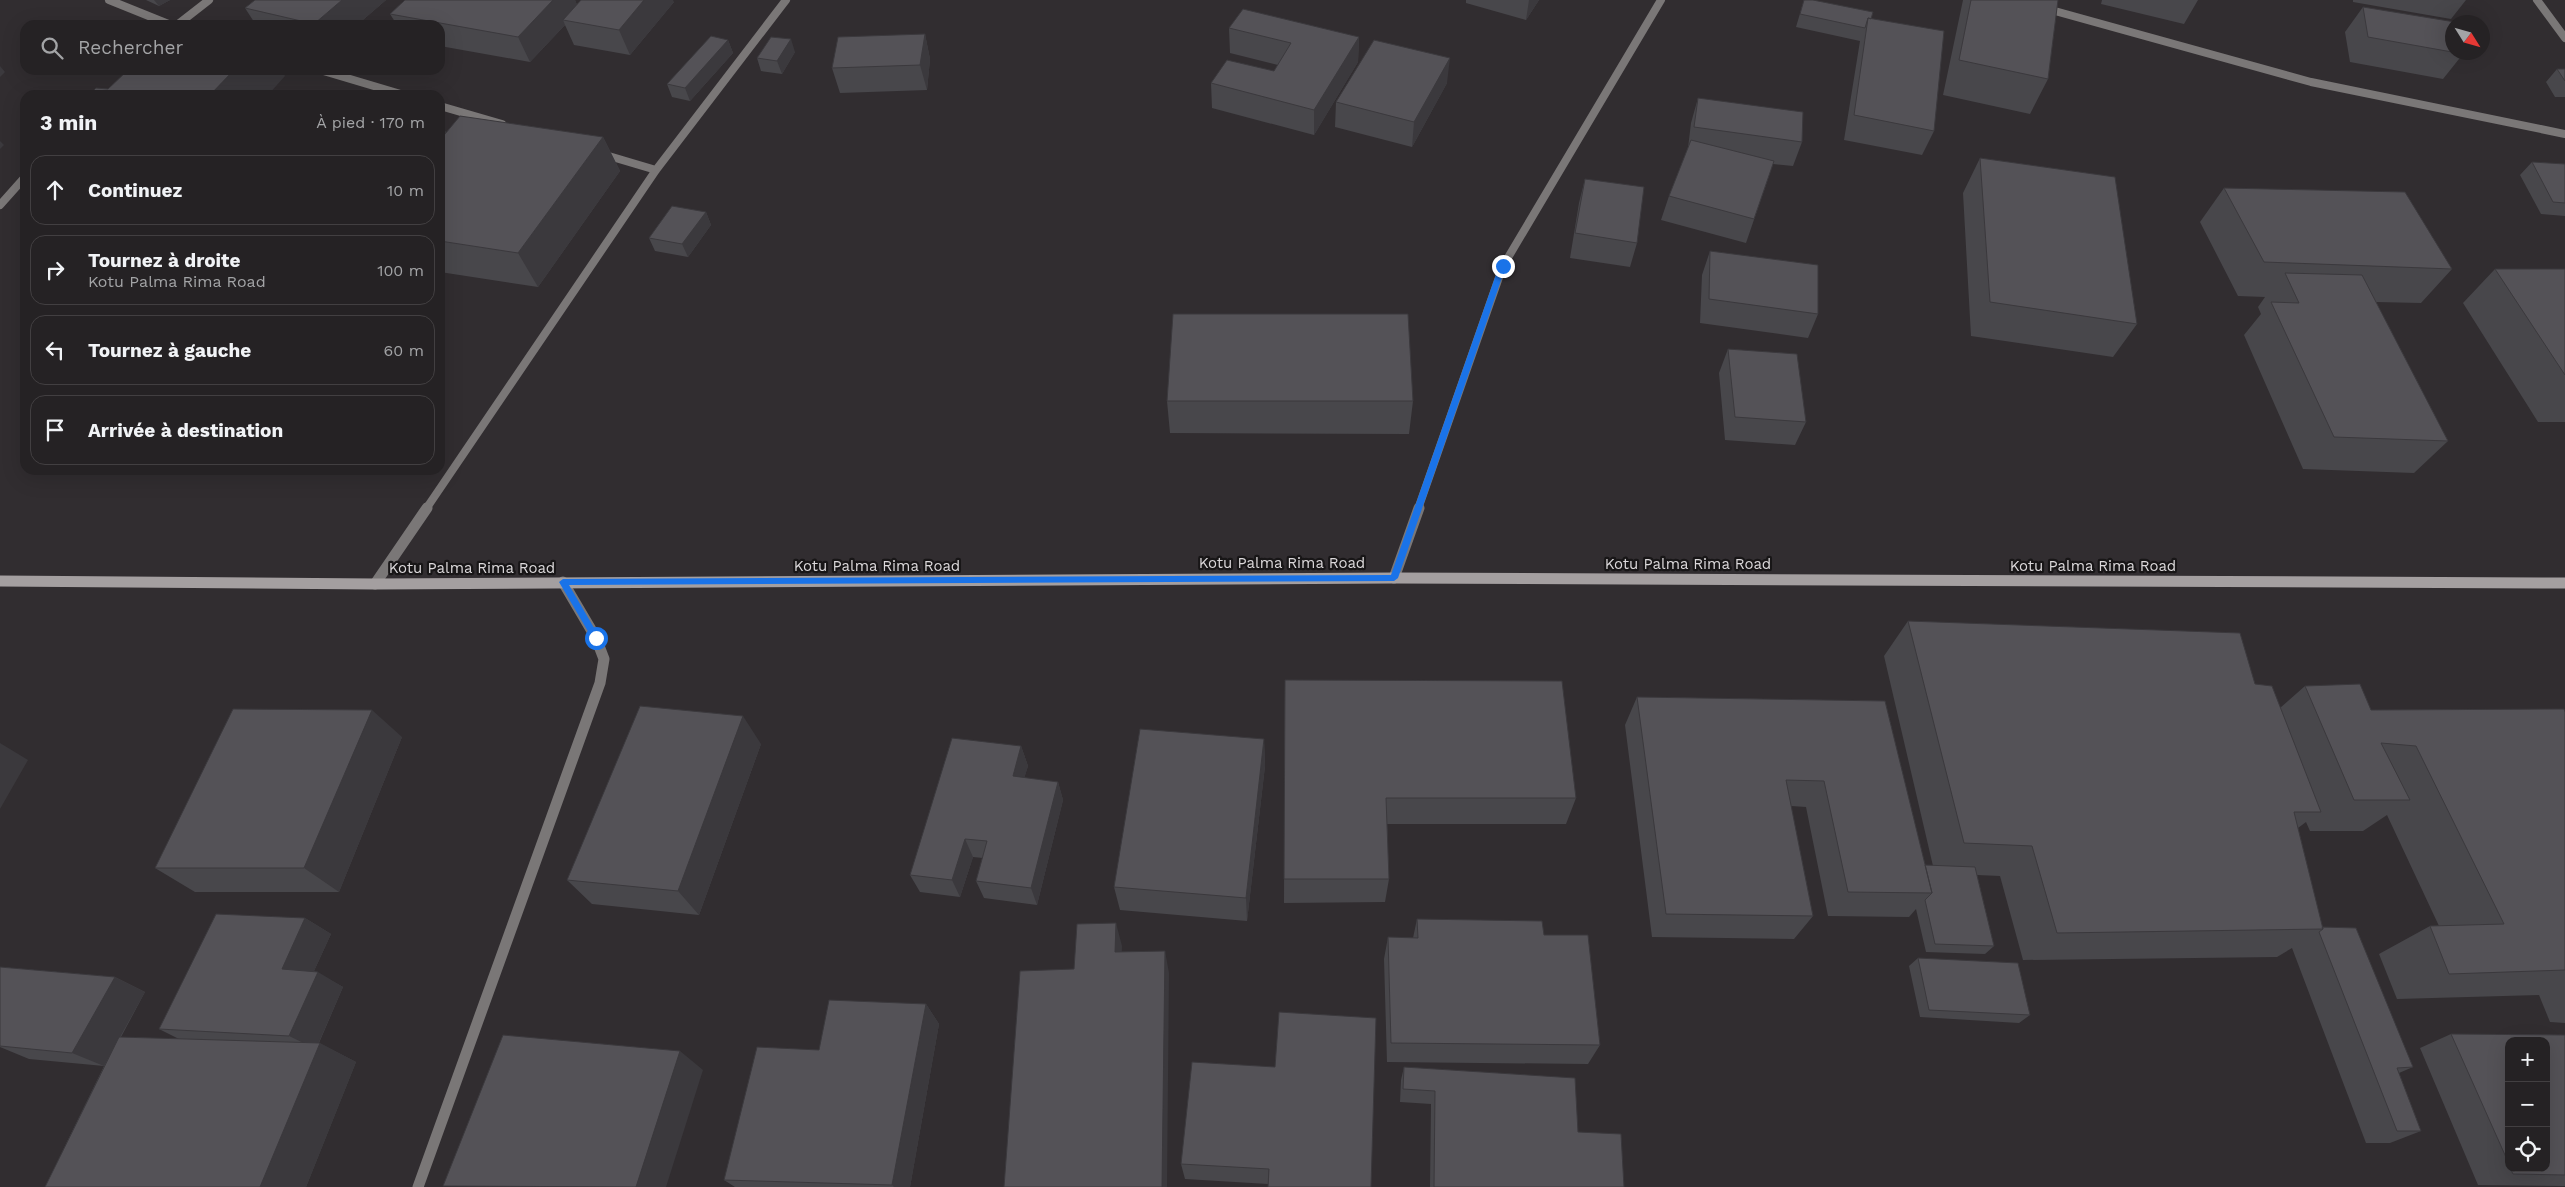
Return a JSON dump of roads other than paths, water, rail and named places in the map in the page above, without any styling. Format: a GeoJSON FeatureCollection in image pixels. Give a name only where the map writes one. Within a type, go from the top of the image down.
{"type":"FeatureCollection","features":[{"type":"Feature","properties":{"kind":"street"},"geometry":{"type":"LineString","coordinates":[[108,0],[158,20]]}},
{"type":"Feature","properties":{"kind":"street"},"geometry":{"type":"LineString","coordinates":[[183,20],[209,0]]}},
{"type":"Feature","properties":{"kind":"street"},"geometry":{"type":"LineString","coordinates":[[375,584],[656,170],[786,0]]}},
{"type":"Feature","properties":{"kind":"street"},"geometry":{"type":"LineString","coordinates":[[1394,578],[1503,266],[1661,0]]}},
{"type":"Feature","properties":{"kind":"street"},"geometry":{"type":"LineString","coordinates":[[2537,0],[2565,38]]}},
{"type":"Feature","properties":{"kind":"street"},"geometry":{"type":"LineString","coordinates":[[2036,6],[2118,26],[2311,82],[2565,134]]}},
{"type":"Feature","properties":{"kind":"street"},"geometry":{"type":"LineString","coordinates":[[337,75],[387,90]]}},
{"type":"Feature","properties":{"kind":"street"},"geometry":{"type":"LineString","coordinates":[[445,107],[515,128]]}},
{"type":"Feature","properties":{"kind":"street"},"geometry":{"type":"LineString","coordinates":[[590,150],[656,170]]}},
{"type":"Feature","properties":{"kind":"street"},"geometry":{"type":"LineString","coordinates":[[0,205],[20,183]]}},
{"type":"Feature","properties":{"kind":"street","name":"Kotu Palma Rima Road"},"geometry":{"type":"LineString","coordinates":[[0,581],[375,584],[1394,578],[2565,583]]}},
{"type":"Feature","properties":{"kind":"street"},"geometry":{"type":"LineString","coordinates":[[418,1187],[600,682],[604,659],[563,582]]}}]}
